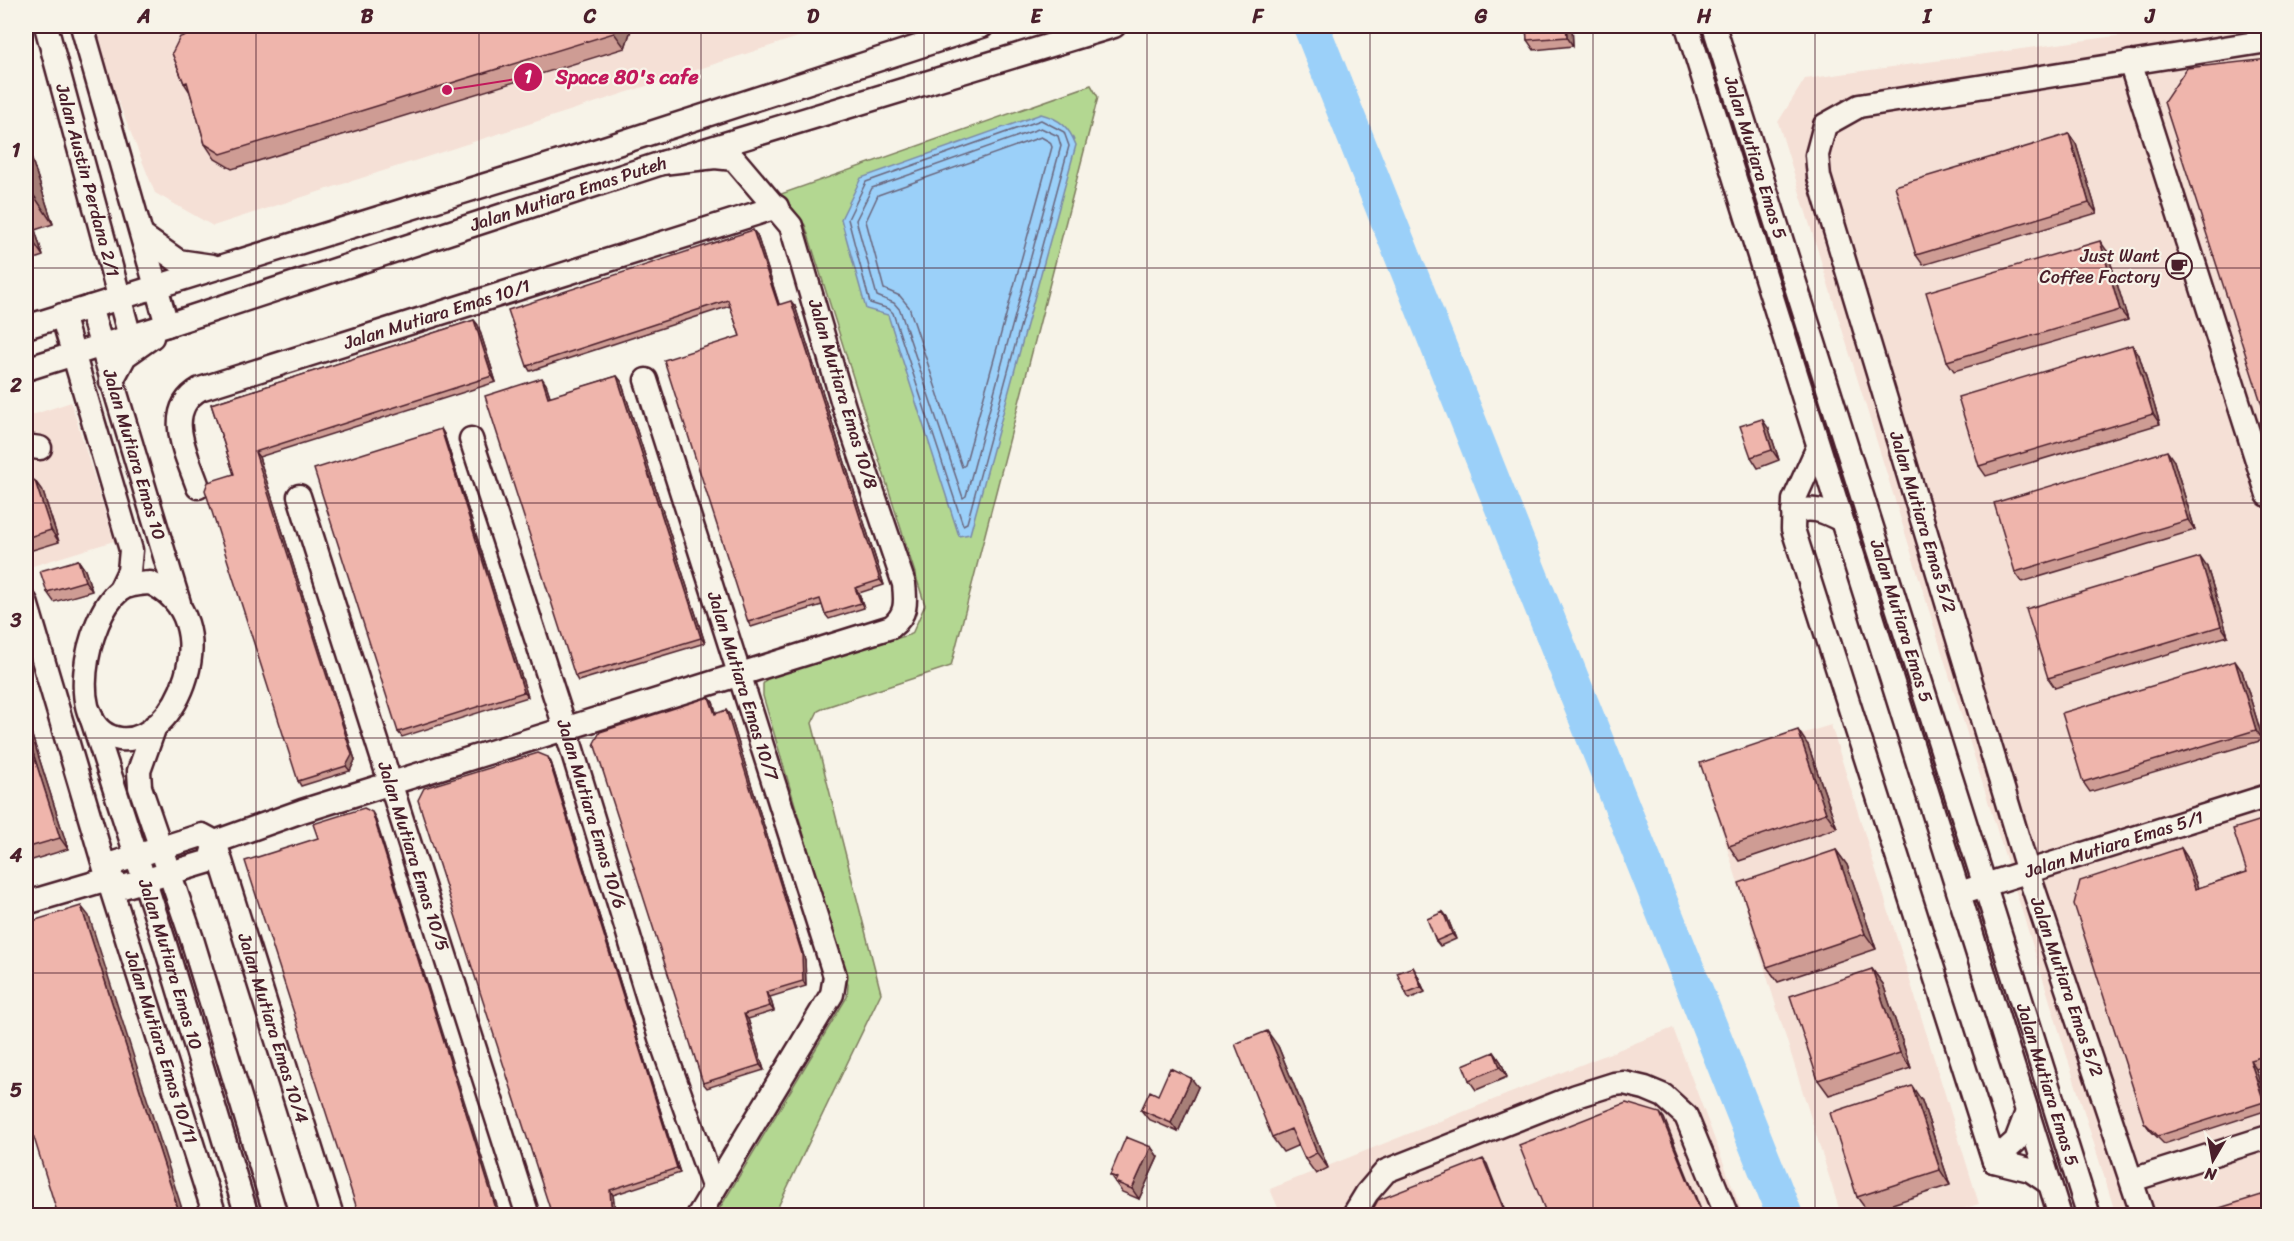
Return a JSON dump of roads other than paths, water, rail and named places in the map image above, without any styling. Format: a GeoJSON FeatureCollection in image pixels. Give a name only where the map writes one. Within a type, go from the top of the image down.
{"type":"FeatureCollection","features":[{"type":"Feature","properties":{"kind":"street","name":"Jalan Austin Perdana 2/1"},"geometry":{"type":"LineString","coordinates":[[46,26],[130,337]]}},
{"type":"Feature","properties":{"kind":"street","name":"Jalan Austin Perdana 2/1"},"geometry":{"type":"LineString","coordinates":[[82,26],[144,237],[167,325]]}},
{"type":"Feature","properties":{"kind":"street","name":"Jalan Mutiara Emas Puteh"},"geometry":{"type":"LineString","coordinates":[[26,327],[581,155],[982,26]]}},
{"type":"Feature","properties":{"kind":"street","name":"Jalan Mutiara Emas Puteh"},"geometry":{"type":"LineString","coordinates":[[26,371],[662,162],[1114,26]]}},
{"type":"Feature","properties":{"kind":"street","name":"Jalan Mutiara Emas 5"},"geometry":{"type":"LineString","coordinates":[[1687,26],[2060,1215]]}},
{"type":"Feature","properties":{"kind":"street","name":"Jalan Mutiara Emas 5"},"geometry":{"type":"LineString","coordinates":[[1714,26],[1983,886],[2089,1215]]}},
{"type":"Feature","properties":{"kind":"street","name":"Jalan Mutiara Emas 5/2"},"geometry":{"type":"LineString","coordinates":[[2143,1215],[2028,872],[1824,195],[1819,177],[1817,154],[1825,125],[1859,106],[2268,41]]}},
{"type":"Feature","properties":{"kind":"street"},"geometry":{"type":"LineString","coordinates":[[2130,62],[2268,495]]}},
{"type":"Feature","properties":{"kind":"street","name":"Jalan Mutiara Emas 10/8"},"geometry":{"type":"LineString","coordinates":[[662,162],[715,157],[734,159],[791,226],[844,407],[904,584],[905,609],[891,627],[741,675]]}},
{"type":"Feature","properties":{"kind":"street","name":"Jalan Mutiara Emas 10/1"},"geometry":{"type":"LineString","coordinates":[[198,487],[178,425],[184,405],[200,389],[777,207]]}},
{"type":"Feature","properties":{"kind":"street"},"geometry":{"type":"LineString","coordinates":[[144,237],[178,261],[197,266],[224,266]]}},
{"type":"Feature","properties":{"kind":"street"},"geometry":{"type":"LineString","coordinates":[[90,306],[101,288],[107,253]]}},
{"type":"Feature","properties":{"kind":"street","name":"Jalan Mutiara Emas 10"},"geometry":{"type":"LineString","coordinates":[[90,306],[100,346],[179,603]]}},
{"type":"Feature","properties":{"kind":"street","name":"Jalan Mutiara Emas 10"},"geometry":{"type":"LineString","coordinates":[[62,315],[131,550],[129,571],[120,590]]}},
{"type":"Feature","properties":{"kind":"street"},"geometry":{"type":"LineString","coordinates":[[111,382],[125,356],[167,325]]}},
{"type":"Feature","properties":{"kind":"street"},"geometry":{"type":"LineString","coordinates":[[26,371],[58,374],[84,389]]}},
{"type":"Feature","properties":{"kind":"street","name":"Jalan Mutiara Emas 10/7"},"geometry":{"type":"LineString","coordinates":[[646,380],[835,976],[832,994],[714,1189]]}},
{"type":"Feature","properties":{"kind":"street","name":"Jalan Mutiara Emas 10/6"},"geometry":{"type":"LineString","coordinates":[[471,439],[566,730],[660,1038],[714,1189]]}},
{"type":"Feature","properties":{"kind":"street"},"geometry":{"type":"LineString","coordinates":[[1818,447],[1800,484],[1793,512],[1793,529],[1994,1161]]}},
{"type":"Feature","properties":{"kind":"street","name":"Jalan Mutiara Emas 10/5"},"geometry":{"type":"LineString","coordinates":[[299,496],[528,1215]]}},
{"type":"Feature","properties":{"kind":"street"},"geometry":{"type":"LineString","coordinates":[[1793,512],[1802,509],[1821,509],[1841,520]]}},
{"type":"Feature","properties":{"kind":"street"},"geometry":{"type":"LineString","coordinates":[[131,550],[161,545]]}},
{"type":"Feature","properties":{"kind":"street"},"geometry":{"type":"LineString","coordinates":[[150,583],[163,589],[179,603],[187,618],[192,651],[180,692],[155,726],[139,736],[119,739],[106,733],[90,713],[83,684],[95,626],[120,590],[134,584],[150,583]]}},
{"type":"Feature","properties":{"kind":"street","name":"Jalan Mutiara Emas 10/11"},"geometry":{"type":"LineString","coordinates":[[26,602],[108,879],[215,1215]]}},
{"type":"Feature","properties":{"kind":"street"},"geometry":{"type":"LineString","coordinates":[[108,879],[114,863],[136,855],[202,835],[215,842],[302,811],[741,675]]}},
{"type":"Feature","properties":{"kind":"street","name":"Jalan Mutiara Emas 10"},"geometry":{"type":"LineString","coordinates":[[90,713],[145,881],[247,1215]]}},
{"type":"Feature","properties":{"kind":"street","name":"Jalan Mutiara Emas 10"},"geometry":{"type":"LineString","coordinates":[[155,726],[139,771],[140,787],[170,873],[276,1215]]}},
{"type":"Feature","properties":{"kind":"street","name":"Jalan Mutiara Emas 5/1"},"geometry":{"type":"LineString","coordinates":[[1959,894],[2268,796]]}},
{"type":"Feature","properties":{"kind":"street"},"geometry":{"type":"LineString","coordinates":[[26,903],[108,879],[123,886],[210,861],[215,842]]}},
{"type":"Feature","properties":{"kind":"street","name":"Jalan Mutiara Emas 10/4"},"geometry":{"type":"LineString","coordinates":[[215,842],[332,1215]]}},
{"type":"Feature","properties":{"kind":"street"},"geometry":{"type":"LineString","coordinates":[[1353,1215],[1367,1193],[1386,1171],[1614,1084],[1635,1085],[1655,1091],[1672,1102],[1686,1116],[1727,1215]]}},
{"type":"Feature","properties":{"kind":"street"},"geometry":{"type":"LineString","coordinates":[[1994,1161],[2016,1141],[2027,1112]]}},
{"type":"Feature","properties":{"kind":"street"},"geometry":{"type":"LineString","coordinates":[[2132,1180],[2268,1137]]}},
{"type":"Feature","properties":{"kind":"street"},"geometry":{"type":"LineString","coordinates":[[1994,1161],[2030,1170],[2049,1183]]}},
{"type":"Feature","properties":{"kind":"street"},"geometry":{"type":"LineString","coordinates":[[698,1215],[714,1189]]}},
{"type":"Feature","properties":{"kind":"water"},"geometry":{"type":"Polygon","coordinates":[[[1041,114],[1054,118],[1063,125],[1076,145],[970,534],[959,536],[888,315],[866,309],[841,219],[861,178],[1041,114]]]}},
{"type":"Feature","properties":{"kind":"waterway"},"geometry":{"type":"LineString","coordinates":[[1311,26],[1785,1216]]}},
{"type":"Feature","properties":{"kind":"place","name":"Space 80's cafe"},"geometry":{"type":"Point","coordinates":[447,90]}},
{"type":"Feature","properties":{"kind":"place","name":"Just Want Coffee Factory"},"geometry":{"type":"Point","coordinates":[2179,266]}}]}
